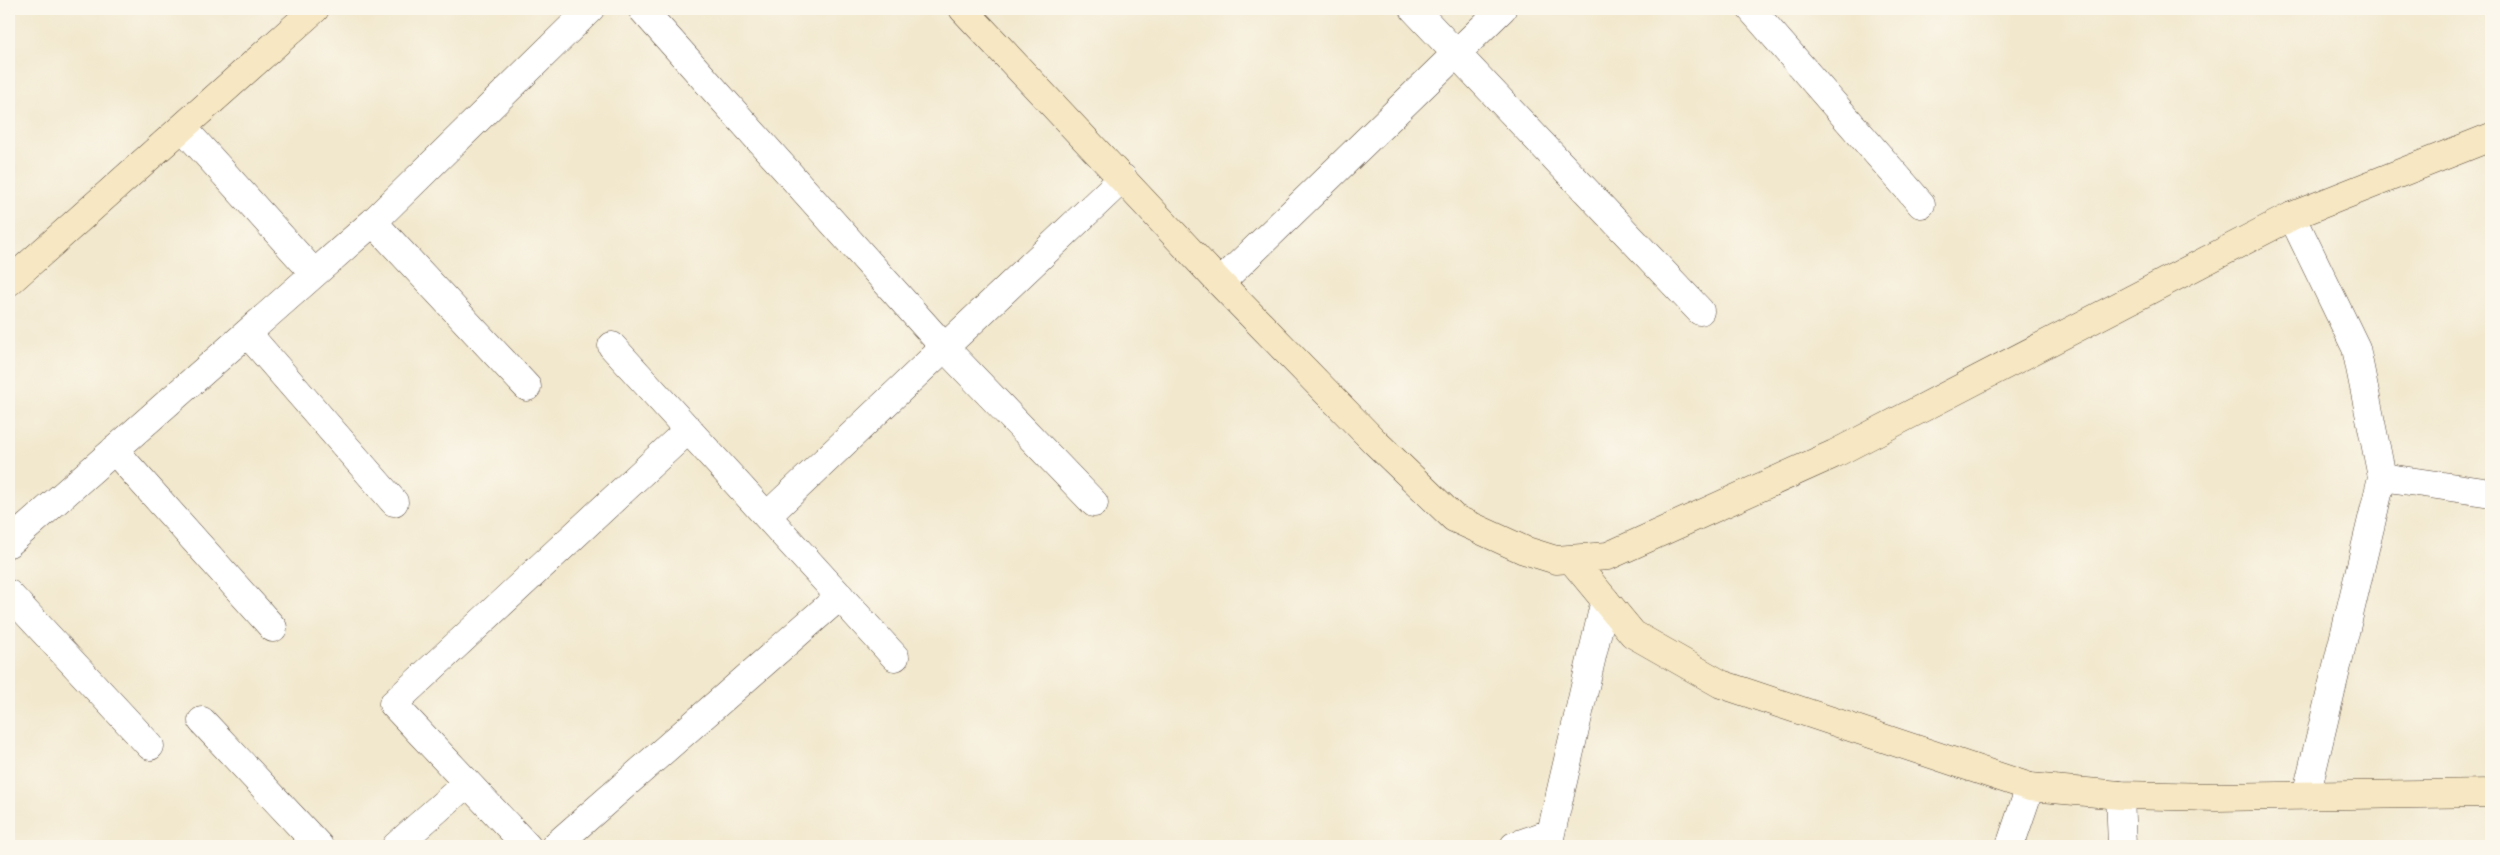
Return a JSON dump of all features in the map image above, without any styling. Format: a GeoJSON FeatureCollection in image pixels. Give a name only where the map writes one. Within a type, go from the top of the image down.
{"type":"FeatureCollection","features":[{"type":"Feature","properties":{"kind":"street"},"geometry":{"type":"LineString","coordinates":[[9,282],[315,9]]}},
{"type":"Feature","properties":{"kind":"street"},"geometry":{"type":"LineString","coordinates":[[9,543],[373,222],[590,9]]}},
{"type":"Feature","properties":{"kind":"street"},"geometry":{"type":"LineString","coordinates":[[642,9],[945,348],[1094,503]]}},
{"type":"Feature","properties":{"kind":"street"},"geometry":{"type":"LineString","coordinates":[[963,9],[1220,283],[1374,441],[1454,518],[1524,550],[1556,560],[1608,556],[1834,454],[2292,216],[2491,136]]}},
{"type":"Feature","properties":{"kind":"street"},"geometry":{"type":"LineString","coordinates":[[1414,9],[1700,311]]}},
{"type":"Feature","properties":{"kind":"street"},"geometry":{"type":"LineString","coordinates":[[1220,283],[1502,9]]}},
{"type":"Feature","properties":{"kind":"street"},"geometry":{"type":"LineString","coordinates":[[1750,9],[1921,204]]}},
{"type":"Feature","properties":{"kind":"street"},"geometry":{"type":"LineString","coordinates":[[183,128],[314,273]]}},
{"type":"Feature","properties":{"kind":"street"},"geometry":{"type":"LineString","coordinates":[[768,515],[1123,178]]}},
{"type":"Feature","properties":{"kind":"street"},"geometry":{"type":"LineString","coordinates":[[2292,216],[2356,348],[2382,477],[2306,796]]}},
{"type":"Feature","properties":{"kind":"street"},"geometry":{"type":"LineString","coordinates":[[373,222],[527,387]]}},
{"type":"Feature","properties":{"kind":"street"},"geometry":{"type":"LineString","coordinates":[[246,333],[394,502]]}},
{"type":"Feature","properties":{"kind":"street"},"geometry":{"type":"LineString","coordinates":[[612,346],[768,515],[895,657]]}},
{"type":"Feature","properties":{"kind":"street"},"geometry":{"type":"LineString","coordinates":[[527,846],[393,704],[689,429]]}},
{"type":"Feature","properties":{"kind":"street"},"geometry":{"type":"LineString","coordinates":[[114,450],[272,628]]}},
{"type":"Feature","properties":{"kind":"street"},"geometry":{"type":"LineString","coordinates":[[2382,477],[2491,493]]}},
{"type":"Feature","properties":{"kind":"street"},"geometry":{"type":"LineString","coordinates":[[1571,559],[1633,634],[1721,684],[2030,787],[2120,795],[2216,798],[2491,793]]}},
{"type":"Feature","properties":{"kind":"street"},"geometry":{"type":"LineString","coordinates":[[9,594],[150,746]]}},
{"type":"Feature","properties":{"kind":"street"},"geometry":{"type":"LineString","coordinates":[[555,846],[840,596]]}},
{"type":"Feature","properties":{"kind":"street"},"geometry":{"type":"LineString","coordinates":[[1514,846],[1550,840],[1605,600]]}},
{"type":"Feature","properties":{"kind":"street"},"geometry":{"type":"LineString","coordinates":[[202,721],[319,846]]}},
{"type":"Feature","properties":{"kind":"street"},"geometry":{"type":"LineString","coordinates":[[396,846],[467,783]]}},
{"type":"Feature","properties":{"kind":"street"},"geometry":{"type":"LineString","coordinates":[[2010,846],[2030,787]]}},
{"type":"Feature","properties":{"kind":"street"},"geometry":{"type":"LineString","coordinates":[[2120,795],[2122,846]]}}]}
